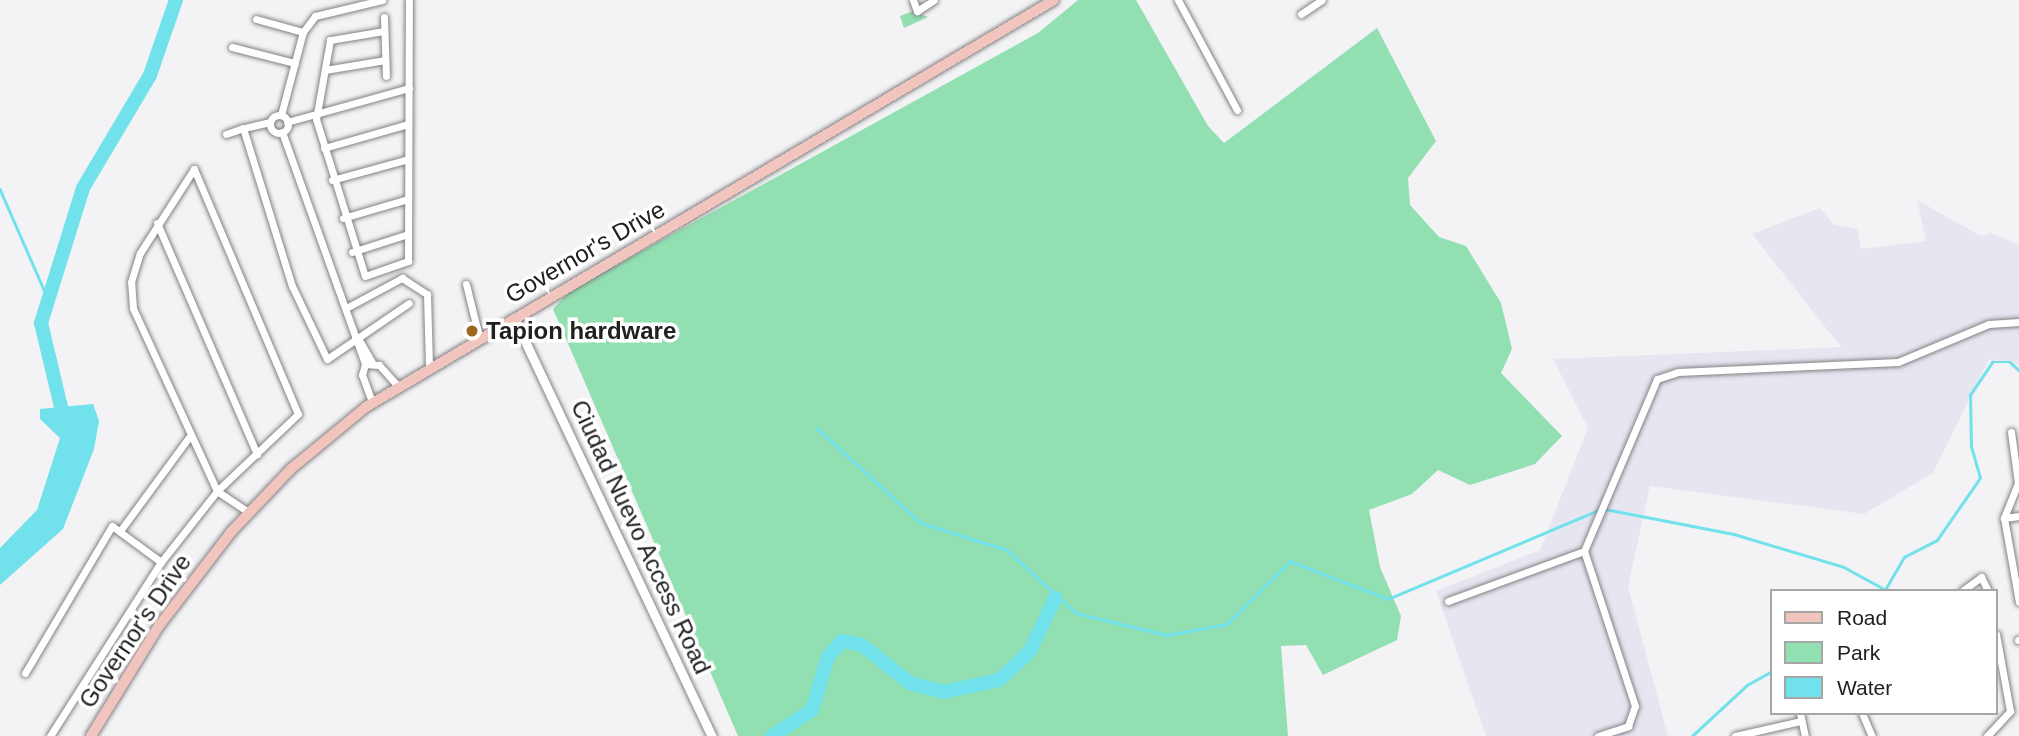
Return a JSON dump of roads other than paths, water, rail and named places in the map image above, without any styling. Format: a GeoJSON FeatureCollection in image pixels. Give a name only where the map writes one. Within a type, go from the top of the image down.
{"type":"FeatureCollection","features":[{"type":"Feature","properties":{"kind":"main road","name":"Governor's Drive"},"geometry":{"type":"LineString","coordinates":[[91,736],[159,626],[248,512],[372,402],[1054,0]]}},
{"type":"Feature","properties":{"kind":"street"},"geometry":{"type":"LineString","coordinates":[[226,134],[270,122],[281,115],[303,32],[315,16],[382,0]]}},
{"type":"Feature","properties":{"kind":"street"},"geometry":{"type":"LineString","coordinates":[[384,31],[331,40],[317,114],[352,252],[365,276],[408,261],[409,0]]}},
{"type":"Feature","properties":{"kind":"street"},"geometry":{"type":"LineString","coordinates":[[913,0],[917,11],[934,0]]}},
{"type":"Feature","properties":{"kind":"street"},"geometry":{"type":"LineString","coordinates":[[1178,0],[1237,110]]}},
{"type":"Feature","properties":{"kind":"street"},"geometry":{"type":"LineString","coordinates":[[1301,14],[1322,0]]}},
{"type":"Feature","properties":{"kind":"street"},"geometry":{"type":"LineString","coordinates":[[384,17],[386,76]]}},
{"type":"Feature","properties":{"kind":"street"},"geometry":{"type":"LineString","coordinates":[[256,19],[303,32]]}},
{"type":"Feature","properties":{"kind":"street"},"geometry":{"type":"LineString","coordinates":[[232,47],[295,63]]}},
{"type":"Feature","properties":{"kind":"street"},"geometry":{"type":"LineString","coordinates":[[325,70],[385,60]]}},
{"type":"Feature","properties":{"kind":"street"},"geometry":{"type":"LineString","coordinates":[[282,132],[287,122],[409,88]]}},
{"type":"Feature","properties":{"kind":"street"},"geometry":{"type":"LineString","coordinates":[[281,115],[287,122]]}},
{"type":"Feature","properties":{"kind":"street"},"geometry":{"type":"LineString","coordinates":[[270,122],[282,132],[346,308],[369,363],[398,386]]}},
{"type":"Feature","properties":{"kind":"street"},"geometry":{"type":"LineString","coordinates":[[324,148],[408,124]]}},
{"type":"Feature","properties":{"kind":"street"},"geometry":{"type":"LineString","coordinates":[[243,128],[292,286],[327,359],[409,303]]}},
{"type":"Feature","properties":{"kind":"street"},"geometry":{"type":"LineString","coordinates":[[332,180],[408,159]]}},
{"type":"Feature","properties":{"kind":"street"},"geometry":{"type":"LineString","coordinates":[[50,736],[162,562],[217,491],[298,414],[194,169],[157,223],[131,282],[133,308],[189,437],[217,491],[248,512]]}},
{"type":"Feature","properties":{"kind":"street"},"geometry":{"type":"LineString","coordinates":[[344,218],[408,199]]}},
{"type":"Feature","properties":{"kind":"street"},"geometry":{"type":"LineString","coordinates":[[157,223],[257,454]]}},
{"type":"Feature","properties":{"kind":"street"},"geometry":{"type":"LineString","coordinates":[[352,252],[408,234]]}},
{"type":"Feature","properties":{"kind":"street"},"geometry":{"type":"LineString","coordinates":[[346,308],[402,278],[427,294],[429,366]]}},
{"type":"Feature","properties":{"kind":"street"},"geometry":{"type":"LineString","coordinates":[[466,284],[479,337]]}},
{"type":"Feature","properties":{"kind":"street","name":"Ciudad Nuevo Access Road"},"geometry":{"type":"LineString","coordinates":[[517,316],[712,736]]}},
{"type":"Feature","properties":{"kind":"street"},"geometry":{"type":"LineString","coordinates":[[1598,736],[1628,726],[1635,706],[1584,551],[1650,389],[1667,374],[1898,362],[1989,324],[2019,322]]}},
{"type":"Feature","properties":{"kind":"street"},"geometry":{"type":"LineString","coordinates":[[369,363],[362,375],[372,402]]}},
{"type":"Feature","properties":{"kind":"street"},"geometry":{"type":"LineString","coordinates":[[2011,432],[2019,483],[2004,518],[2019,601]]}},
{"type":"Feature","properties":{"kind":"street"},"geometry":{"type":"LineString","coordinates":[[120,531],[189,437]]}},
{"type":"Feature","properties":{"kind":"street"},"geometry":{"type":"LineString","coordinates":[[2004,518],[2019,516]]}},
{"type":"Feature","properties":{"kind":"street"},"geometry":{"type":"LineString","coordinates":[[25,673],[112,526],[162,562]]}},
{"type":"Feature","properties":{"kind":"street"},"geometry":{"type":"LineString","coordinates":[[2008,548],[2019,547]]}},
{"type":"Feature","properties":{"kind":"street"},"geometry":{"type":"LineString","coordinates":[[1448,601],[1584,551]]}},
{"type":"Feature","properties":{"kind":"street"},"geometry":{"type":"LineString","coordinates":[[1965,589],[1981,577],[1988,589]]}},
{"type":"Feature","properties":{"kind":"street"},"geometry":{"type":"LineString","coordinates":[[1987,736],[2010,711],[1998,645]]}},
{"type":"Feature","properties":{"kind":"street"},"geometry":{"type":"LineString","coordinates":[[1863,715],[1872,736]]}},
{"type":"Feature","properties":{"kind":"street"},"geometry":{"type":"LineString","coordinates":[[1736,736],[1801,717],[1805,736]]}},
{"type":"Feature","properties":{"kind":"water"},"geometry":{"type":"Polygon","coordinates":[[[93,404],[99,421],[94,449],[63,529],[0,585],[0,548],[37,510],[60,438],[40,419],[40,409],[93,404]]]}},
{"type":"Feature","properties":{"kind":"waterway"},"geometry":{"type":"LineString","coordinates":[[66,428],[41,323],[83,188],[150,75],[176,0]]}},
{"type":"Feature","properties":{"kind":"waterway"},"geometry":{"type":"LineString","coordinates":[[0,189],[48,299]]}},
{"type":"Feature","properties":{"kind":"waterway"},"geometry":{"type":"LineString","coordinates":[[1886,589],[1904,557],[1937,540],[1980,478],[1971,447],[1970,395],[1992,362],[2010,362],[2019,370]]}},
{"type":"Feature","properties":{"kind":"waterway"},"geometry":{"type":"LineString","coordinates":[[817,428],[921,523],[1007,550],[1076,613],[1167,635],[1227,624],[1290,561],[1388,599],[1599,510]]}},
{"type":"Feature","properties":{"kind":"waterway"},"geometry":{"type":"LineString","coordinates":[[1605,509],[1734,534],[1844,567],[1884,589]]}},
{"type":"Feature","properties":{"kind":"waterway"},"geometry":{"type":"LineString","coordinates":[[772,736],[812,710],[828,657],[842,641],[862,645],[910,683],[943,692],[999,680],[1030,651],[1055,598]]}},
{"type":"Feature","properties":{"kind":"waterway"},"geometry":{"type":"LineString","coordinates":[[1692,736],[1747,685],[1770,672]]}},
{"type":"Feature","properties":{"kind":"place","name":"Tapion hardware"},"geometry":{"type":"Point","coordinates":[472,331]}}]}
